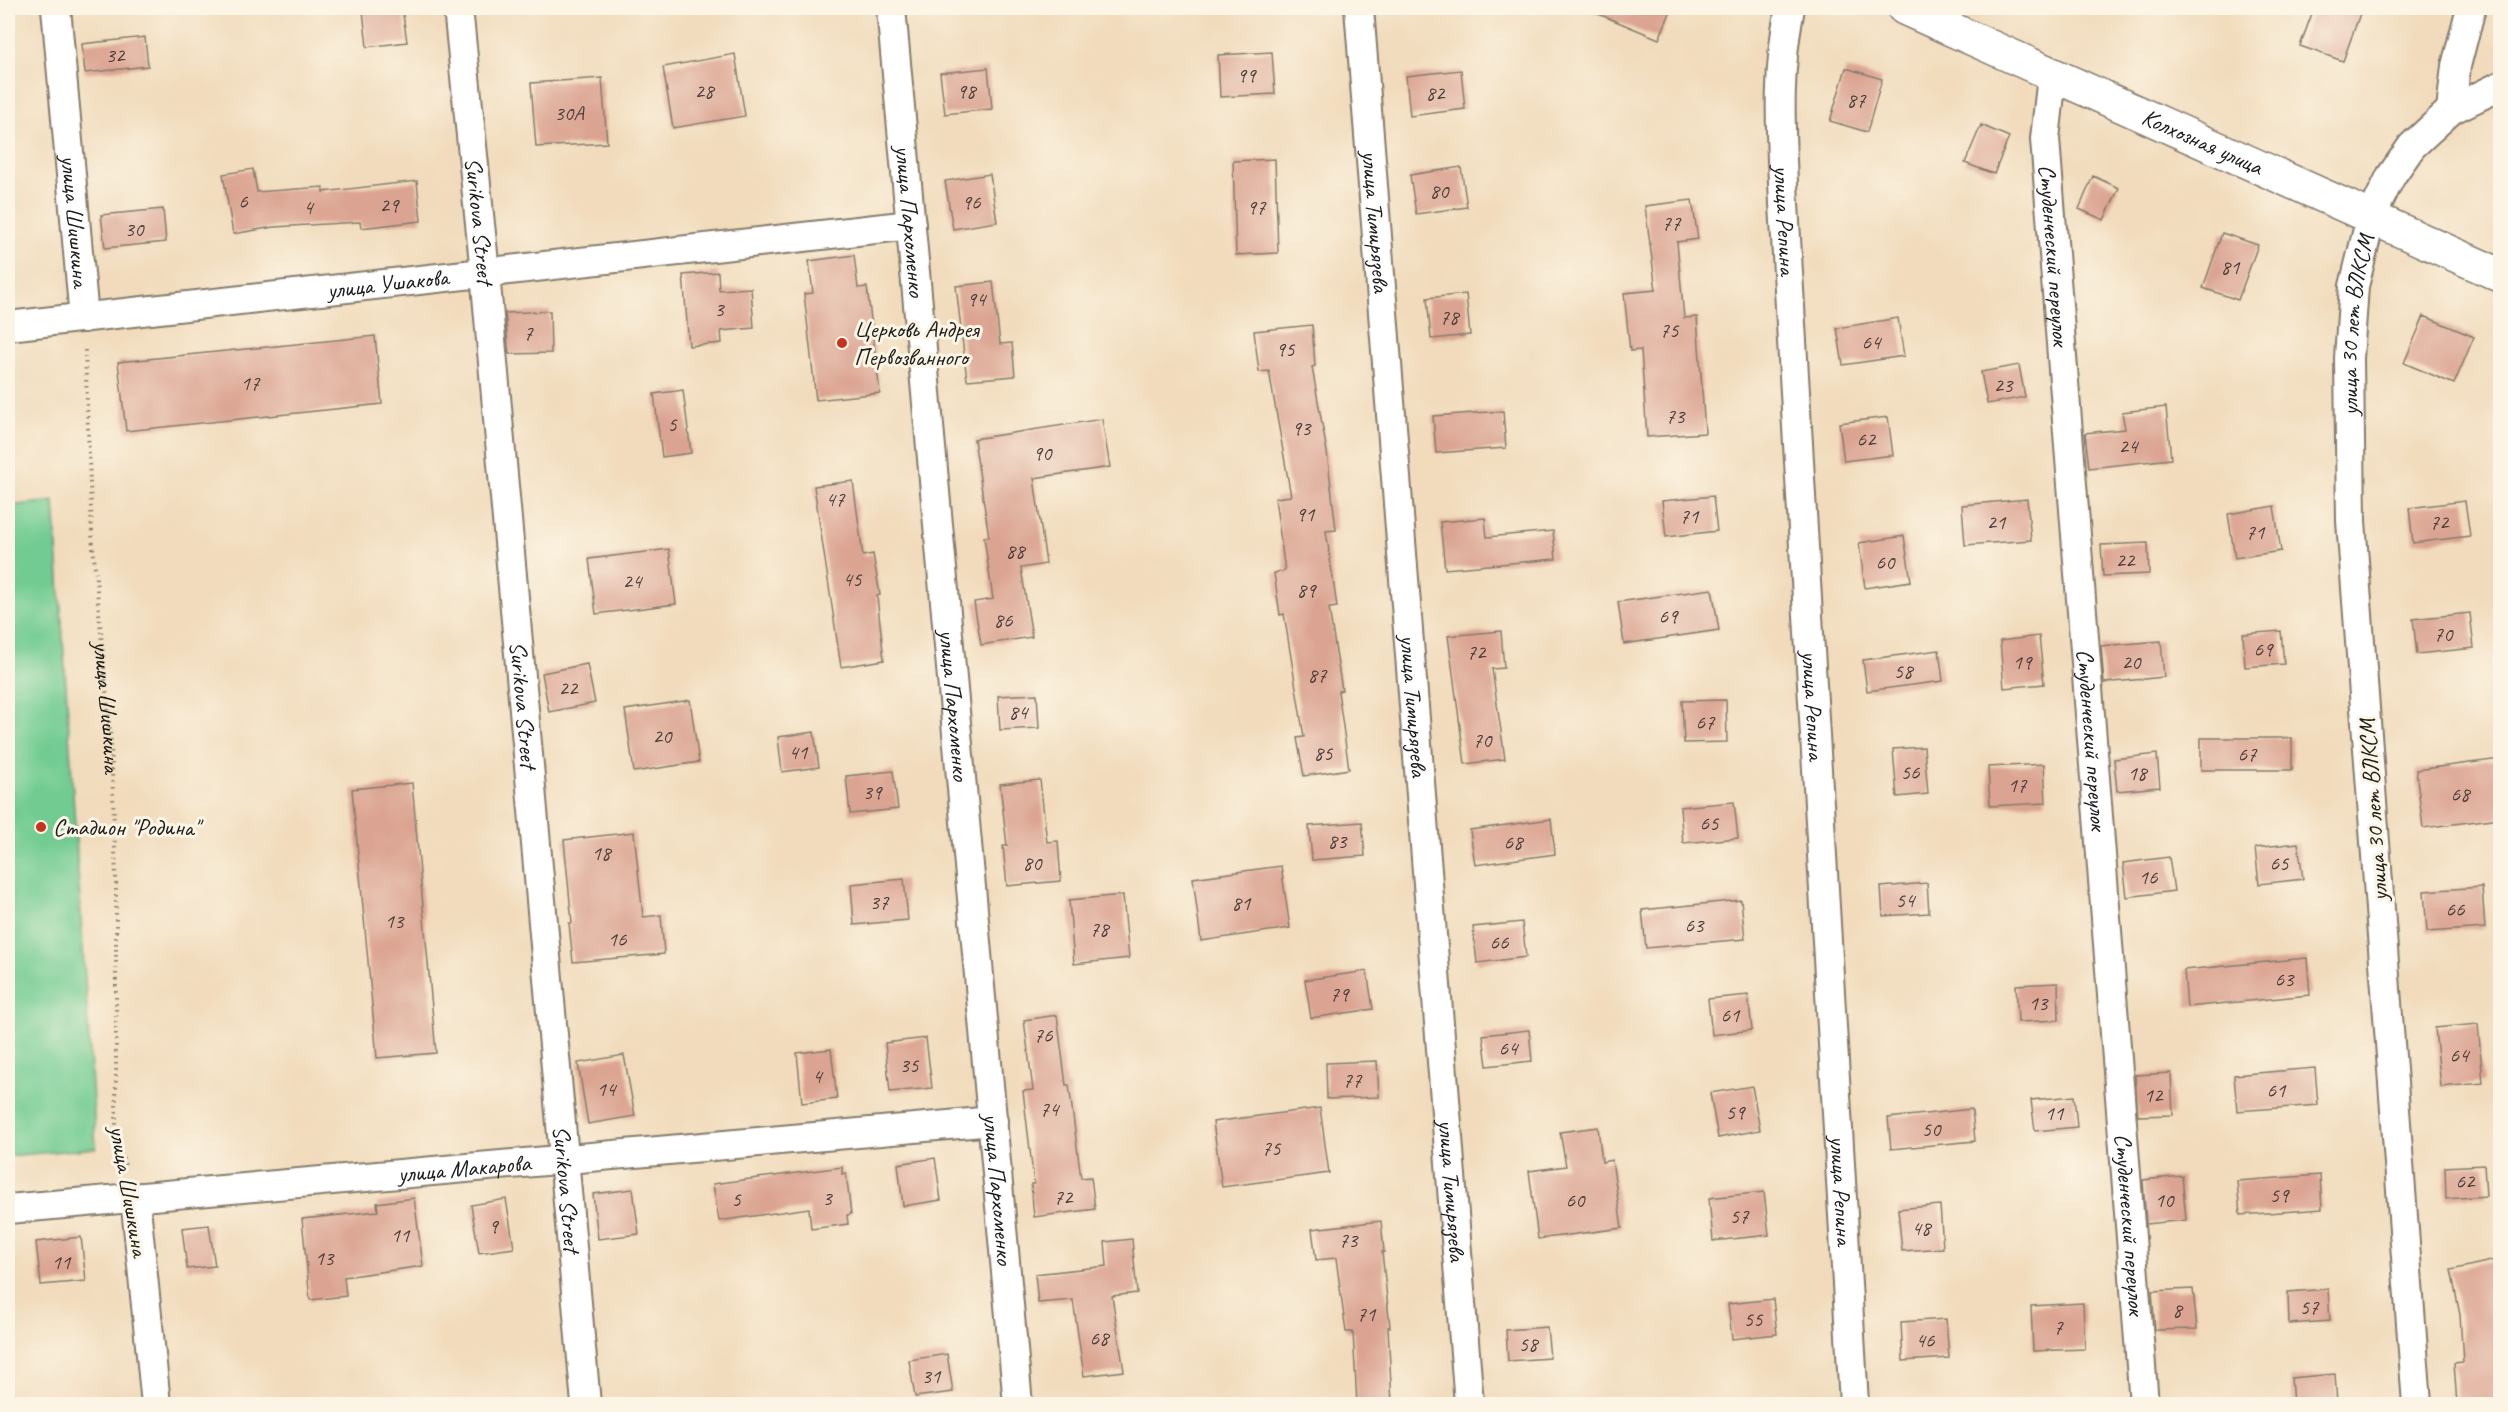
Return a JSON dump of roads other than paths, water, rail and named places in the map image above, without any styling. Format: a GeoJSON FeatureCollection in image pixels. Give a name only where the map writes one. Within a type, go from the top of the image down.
{"type":"FeatureCollection","features":[{"type":"Feature","properties":{"kind":"main road","name":"Колхозная улица"},"geometry":{"type":"LineString","coordinates":[[1904,8],[2500,275]]}},
{"type":"Feature","properties":{"kind":"street","name":"улица Шишкина"},"geometry":{"type":"LineString","coordinates":[[56,8],[84,318]]}},
{"type":"Feature","properties":{"kind":"street","name":"Surikova Street"},"geometry":{"type":"LineString","coordinates":[[458,8],[586,1404]]}},
{"type":"Feature","properties":{"kind":"street","name":"улица Пархоменко"},"geometry":{"type":"LineString","coordinates":[[891,8],[1018,1404]]}},
{"type":"Feature","properties":{"kind":"street","name":"улица Тимирязева"},"geometry":{"type":"LineString","coordinates":[[1359,8],[1469,1404]]}},
{"type":"Feature","properties":{"kind":"street","name":"улица Репина"},"geometry":{"type":"LineString","coordinates":[[1790,8],[1779,90],[1784,204],[1854,1404]]}},
{"type":"Feature","properties":{"kind":"street"},"geometry":{"type":"LineString","coordinates":[[2451,110],[2456,66],[2471,8]]}},
{"type":"Feature","properties":{"kind":"street","name":"Студенческий переулок"},"geometry":{"type":"LineString","coordinates":[[2052,76],[2045,139],[2144,1404]]}},
{"type":"Feature","properties":{"kind":"street","name":"улица 30 лет ВЛКСМ"},"geometry":{"type":"LineString","coordinates":[[2417,1404],[2351,521],[2350,346],[2354,286],[2371,217],[2391,176],[2412,146],[2451,110],[2500,86]]}},
{"type":"Feature","properties":{"kind":"street","name":"улица Ушакова"},"geometry":{"type":"LineString","coordinates":[[8,326],[911,225]]}},
{"type":"Feature","properties":{"kind":"street","name":"улица Макарова"},"geometry":{"type":"LineString","coordinates":[[8,1209],[993,1121]]}},
{"type":"Feature","properties":{"kind":"street","name":"улица Шишкина"},"geometry":{"type":"LineString","coordinates":[[135,1197],[156,1404]]}},
{"type":"Feature","properties":{"kind":"place","name":"Церковь Андрея Первозванного"},"geometry":{"type":"Point","coordinates":[842,343]}},
{"type":"Feature","properties":{"kind":"place","name":"Стадион \"Родина\""},"geometry":{"type":"Point","coordinates":[41,827]}}]}
